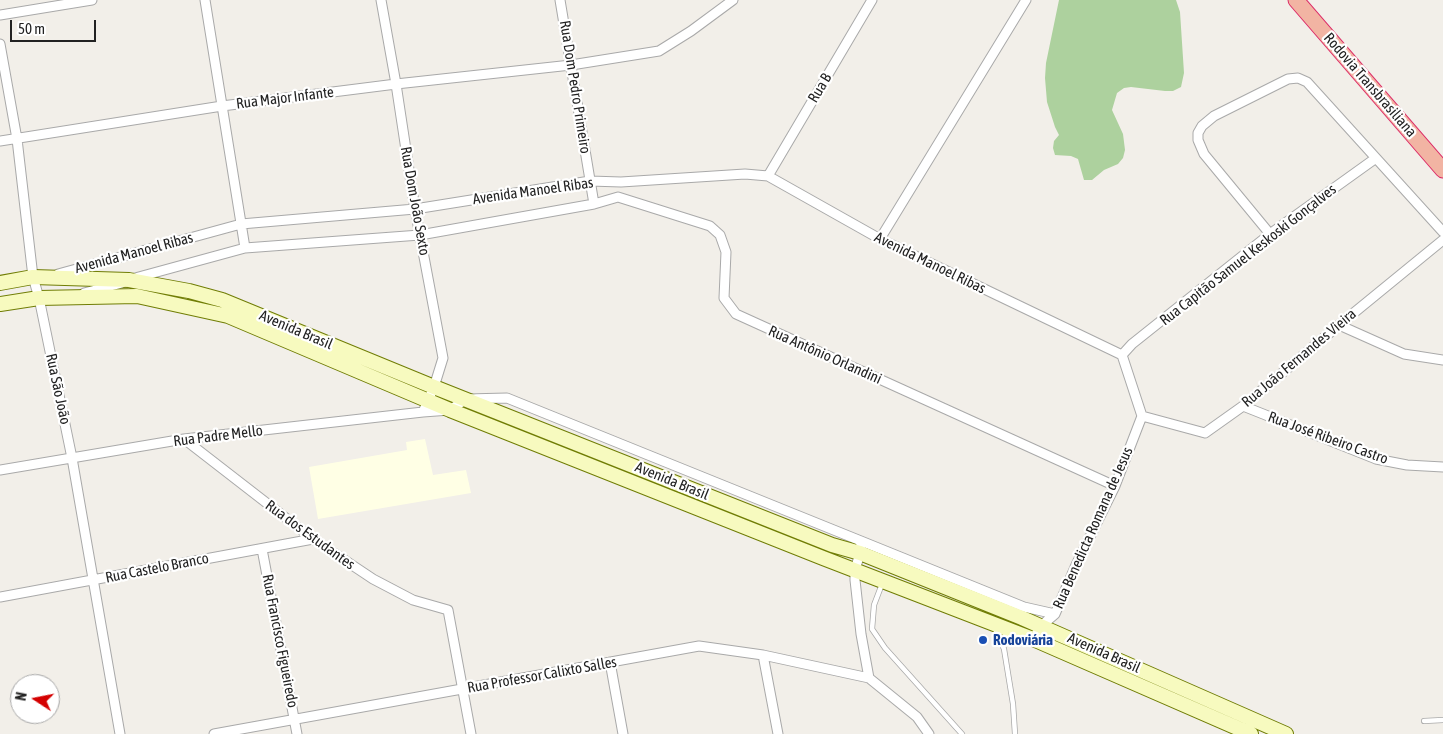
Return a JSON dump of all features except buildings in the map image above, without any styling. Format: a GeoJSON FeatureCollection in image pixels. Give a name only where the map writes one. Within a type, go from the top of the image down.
{"type":"FeatureCollection","features":[{"type":"Feature","properties":{"kind":"highway","name":"Rodovia Transbrasiliana"},"geometry":{"type":"LineString","coordinates":[[1296,0],[1443,170]]}},
{"type":"Feature","properties":{"kind":"main road","name":"Avenida Brasil"},"geometry":{"type":"LineString","coordinates":[[39,278],[129,280],[189,291],[222,300],[450,410],[1033,639],[1251,734]]}},
{"type":"Feature","properties":{"kind":"main road","name":"Avenida Manoel Ribas"},"geometry":{"type":"LineString","coordinates":[[0,282],[39,278]]}},
{"type":"Feature","properties":{"kind":"main road","name":"Avenida Brasil"},"geometry":{"type":"LineString","coordinates":[[62,297],[137,296],[228,316],[428,400],[466,399],[832,545],[860,547],[1023,613],[1041,626],[1286,734]]}},
{"type":"Feature","properties":{"kind":"main road","name":"Avenida Manoel Ribas"},"geometry":{"type":"LineString","coordinates":[[0,304],[39,298],[62,297]]}},
{"type":"Feature","properties":{"kind":"main road"},"geometry":{"type":"LineString","coordinates":[[823,558],[832,545]]}},
{"type":"Feature","properties":{"kind":"street"},"geometry":{"type":"LineString","coordinates":[[0,15],[92,0]]}},
{"type":"Feature","properties":{"kind":"street"},"geometry":{"type":"LineString","coordinates":[[205,0],[245,248]]}},
{"type":"Feature","properties":{"kind":"street","name":"Rua Dom João Sexto"},"geometry":{"type":"LineString","coordinates":[[381,0],[415,209],[443,358],[428,400]]}},
{"type":"Feature","properties":{"kind":"street","name":"Rua Dom Pedro Primeiro"},"geometry":{"type":"LineString","coordinates":[[560,0],[594,204]]}},
{"type":"Feature","properties":{"kind":"street","name":"Rua Major Infante"},"geometry":{"type":"LineString","coordinates":[[0,141],[222,106],[396,84],[571,65],[659,51],[691,31],[733,0]]}},
{"type":"Feature","properties":{"kind":"street","name":"Rua B"},"geometry":{"type":"LineString","coordinates":[[768,176],[872,0]]}},
{"type":"Feature","properties":{"kind":"street"},"geometry":{"type":"LineString","coordinates":[[880,239],[1026,0]]}},
{"type":"Feature","properties":{"kind":"street","name":"Rua São João"},"geometry":{"type":"LineString","coordinates":[[0,44],[39,278],[39,298],[72,458],[120,734]]}},
{"type":"Feature","properties":{"kind":"street"},"geometry":{"type":"LineString","coordinates":[[1270,234],[1204,154],[1198,140],[1198,133],[1202,126],[1214,116],[1288,79],[1298,78],[1307,82],[1443,232]]}},
{"type":"Feature","properties":{"kind":"street","name":"Rua Capitão Samuel Keskoski Gonçalves"},"geometry":{"type":"LineString","coordinates":[[1122,355],[1132,344],[1270,234],[1376,158]]}},
{"type":"Feature","properties":{"kind":"street","name":"Avenida Manoel Ribas"},"geometry":{"type":"LineString","coordinates":[[39,278],[241,224],[415,209],[590,181],[621,182],[745,174],[768,176],[880,239],[1122,355]]}},
{"type":"Feature","properties":{"kind":"street"},"geometry":{"type":"LineString","coordinates":[[594,204],[618,197],[621,182]]}},
{"type":"Feature","properties":{"kind":"street","name":"Rua Antônio Orlandini"},"geometry":{"type":"LineString","coordinates":[[618,197],[710,226],[720,235],[726,252],[724,298],[736,314],[1115,486]]}},
{"type":"Feature","properties":{"kind":"street","name":"Avenida Manoel Ribas"},"geometry":{"type":"LineString","coordinates":[[62,297],[112,286],[245,248],[420,235],[594,204]]}},
{"type":"Feature","properties":{"kind":"street","name":"Rua João Fernandes Vieira"},"geometry":{"type":"LineString","coordinates":[[1142,416],[1205,432],[1244,406],[1443,240]]}},
{"type":"Feature","properties":{"kind":"street"},"geometry":{"type":"LineString","coordinates":[[1339,325],[1404,354],[1443,360]]}},
{"type":"Feature","properties":{"kind":"street"},"geometry":{"type":"LineString","coordinates":[[1122,355],[1142,416]]}},
{"type":"Feature","properties":{"kind":"street"},"geometry":{"type":"LineString","coordinates":[[450,410],[466,399],[507,398],[860,547],[855,570],[861,634],[869,678],[917,717],[929,734]]}},
{"type":"Feature","properties":{"kind":"street","name":"Rua Padre Mello"},"geometry":{"type":"LineString","coordinates":[[0,470],[428,400]]}},
{"type":"Feature","properties":{"kind":"street","name":"Rua José Ribeiro Castro"},"geometry":{"type":"LineString","coordinates":[[1244,406],[1376,459],[1407,465],[1443,467]]}},
{"type":"Feature","properties":{"kind":"street","name":"Rua Benedicta Romana de Jesus"},"geometry":{"type":"LineString","coordinates":[[1033,639],[1041,626],[1055,614],[1076,565],[1115,486],[1142,416]]}},
{"type":"Feature","properties":{"kind":"street","name":"Rua dos Estudantes"},"geometry":{"type":"LineString","coordinates":[[184,439],[313,539],[373,579],[413,600],[448,610],[462,689]]}},
{"type":"Feature","properties":{"kind":"street","name":"Rua Castelo Branco"},"geometry":{"type":"LineString","coordinates":[[0,597],[313,539]]}},
{"type":"Feature","properties":{"kind":"street","name":"Rua Francisco Figueiredo"},"geometry":{"type":"LineString","coordinates":[[262,549],[297,734]]}},
{"type":"Feature","properties":{"kind":"street"},"geometry":{"type":"LineString","coordinates":[[1023,613],[1055,614]]}},
{"type":"Feature","properties":{"kind":"street","name":"Rua Professor Calixto Salles"},"geometry":{"type":"LineString","coordinates":[[214,734],[700,646],[763,654],[869,678]]}},
{"type":"Feature","properties":{"kind":"street"},"geometry":{"type":"LineString","coordinates":[[763,654],[778,734]]}},
{"type":"Feature","properties":{"kind":"street"},"geometry":{"type":"LineString","coordinates":[[610,662],[624,734]]}},
{"type":"Feature","properties":{"kind":"street"},"geometry":{"type":"LineString","coordinates":[[462,689],[471,734]]}},
{"type":"Feature","properties":{"kind":"lane"},"geometry":{"type":"LineString","coordinates":[[884,581],[879,588],[874,605],[872,629],[885,648],[962,734]]}},
{"type":"Feature","properties":{"kind":"lane"},"geometry":{"type":"LineString","coordinates":[[1015,734],[1013,704],[1004,649],[995,628],[1015,633],[1023,613]]}},
{"type":"Feature","properties":{"kind":"lane"},"geometry":{"type":"LineString","coordinates":[[1424,721],[1443,720]]}},
{"type":"Feature","properties":{"kind":"shaded area"},"geometry":{"type":"Polygon","coordinates":[[[425,439],[433,475],[466,470],[471,493],[318,519],[309,467],[407,450],[406,442],[425,439]]]}},
{"type":"Feature","properties":{"kind":"green space"},"geometry":{"type":"Polygon","coordinates":[[[1059,0],[1176,0],[1180,12],[1184,73],[1181,87],[1173,91],[1165,91],[1131,87],[1124,88],[1117,93],[1112,110],[1123,134],[1125,150],[1123,158],[1118,164],[1104,170],[1092,180],[1084,180],[1078,159],[1071,156],[1055,155],[1053,148],[1054,141],[1059,135],[1047,102],[1045,78],[1046,63],[1059,0]]]}},
{"type":"Feature","properties":{"kind":"place","name":"Rodoviária"},"geometry":{"type":"Point","coordinates":[983,640]}}]}
